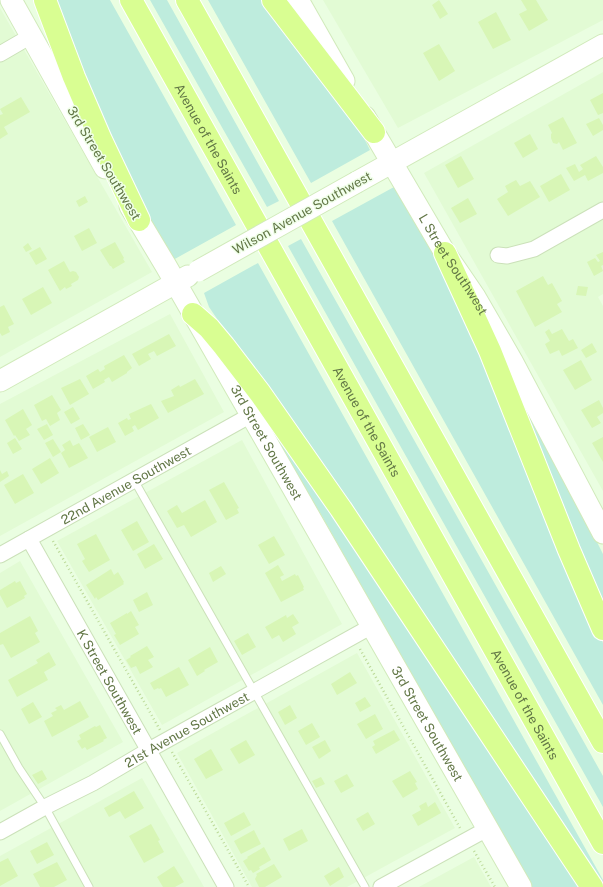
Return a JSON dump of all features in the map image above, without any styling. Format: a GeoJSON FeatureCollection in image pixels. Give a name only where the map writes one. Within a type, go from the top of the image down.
{"type":"FeatureCollection","features":[{"type":"Feature","properties":{"kind":"highway"},"geometry":{"type":"LineString","coordinates":[[44,0],[101,140],[139,220]]}},
{"type":"Feature","properties":{"kind":"highway","name":"Avenue of the Saints"},"geometry":{"type":"LineString","coordinates":[[130,0],[603,843]]}},
{"type":"Feature","properties":{"kind":"highway"},"geometry":{"type":"LineString","coordinates":[[187,0],[603,742]]}},
{"type":"Feature","properties":{"kind":"highway"},"geometry":{"type":"LineString","coordinates":[[273,0],[374,132]]}},
{"type":"Feature","properties":{"kind":"highway"},"geometry":{"type":"LineString","coordinates":[[445,253],[490,351],[569,550],[603,629]]}},
{"type":"Feature","properties":{"kind":"highway"},"geometry":{"type":"LineString","coordinates":[[193,314],[209,328],[224,346],[269,406],[345,516],[592,887]]}},
{"type":"Feature","properties":{"kind":"street","name":"3rd Street Southwest"},"geometry":{"type":"LineString","coordinates":[[11,0],[103,166],[139,220],[176,283],[521,887]]}},
{"type":"Feature","properties":{"kind":"street","name":"L Street Southwest"},"geometry":{"type":"LineString","coordinates":[[298,0],[445,253],[475,297],[512,362],[603,533]]}},
{"type":"Feature","properties":{"kind":"street"},"geometry":{"type":"LineString","coordinates":[[0,54],[32,36]]}},
{"type":"Feature","properties":{"kind":"street","name":"Wilson Avenue Southwest"},"geometry":{"type":"LineString","coordinates":[[0,381],[603,45]]}},
{"type":"Feature","properties":{"kind":"street"},"geometry":{"type":"LineString","coordinates":[[498,255],[506,256],[534,249],[603,210]]}},
{"type":"Feature","properties":{"kind":"street","name":"22nd Avenue Southwest"},"geometry":{"type":"LineString","coordinates":[[0,556],[251,415]]}},
{"type":"Feature","properties":{"kind":"street","name":"K Street Southwest"},"geometry":{"type":"LineString","coordinates":[[29,539],[226,887]]}},
{"type":"Feature","properties":{"kind":"street","name":"21st Avenue Southwest"},"geometry":{"type":"LineString","coordinates":[[0,832],[93,783],[149,750],[254,693],[372,626]]}},
{"type":"Feature","properties":{"kind":"street"},"geometry":{"type":"LineString","coordinates":[[381,887],[488,829]]}},
{"type":"Feature","properties":{"kind":"lane"},"geometry":{"type":"LineString","coordinates":[[134,480],[365,887]]}},
{"type":"Feature","properties":{"kind":"lane"},"geometry":{"type":"LineString","coordinates":[[0,734],[19,768],[45,807],[89,887]]}},
{"type":"Feature","properties":{"kind":"path"},"geometry":{"type":"LineString","coordinates":[[47,529],[161,732]]}},
{"type":"Feature","properties":{"kind":"path"},"geometry":{"type":"LineString","coordinates":[[353,637],[462,832]]}},
{"type":"Feature","properties":{"kind":"path"},"geometry":{"type":"LineString","coordinates":[[171,750],[249,887]]}},
{"type":"Feature","properties":{"kind":"path"},"geometry":{"type":"LineString","coordinates":[[473,849],[495,887]]}},
{"type":"Feature","properties":{"kind":"shaded area"},"geometry":{"type":"Polygon","coordinates":[[[50,0],[110,0],[236,225],[173,260],[142,210],[50,0]]]}},
{"type":"Feature","properties":{"kind":"shaded area"},"geometry":{"type":"Polygon","coordinates":[[[150,0],[167,0],[279,201],[267,207],[150,0]]]}},
{"type":"Feature","properties":{"kind":"shaded area"},"geometry":{"type":"Polygon","coordinates":[[[208,0],[265,0],[338,99],[364,138],[370,150],[311,183],[208,0]]]}},
{"type":"Feature","properties":{"kind":"shaded area"},"geometry":{"type":"Polygon","coordinates":[[[323,0],[603,0],[603,20],[398,128],[323,0]]]}},
{"type":"Feature","properties":{"kind":"shaded area"},"geometry":{"type":"Polygon","coordinates":[[[0,8],[152,272],[0,357],[0,8]]]}},
{"type":"Feature","properties":{"kind":"shaded area"},"geometry":{"type":"Polygon","coordinates":[[[603,72],[603,294],[598,297],[603,306],[603,491],[424,173],[603,72]]]}},
{"type":"Feature","properties":{"kind":"shaded area"},"geometry":{"type":"Polygon","coordinates":[[[394,187],[402,196],[455,291],[603,643],[603,705],[332,221],[394,187]]]}},
{"type":"Feature","properties":{"kind":"shaded area"},"geometry":{"type":"Polygon","coordinates":[[[301,239],[603,776],[603,807],[288,246],[301,239]]]}},
{"type":"Feature","properties":{"kind":"shaded area"},"geometry":{"type":"Polygon","coordinates":[[[258,263],[603,880],[603,887],[599,887],[443,652],[209,307],[204,293],[258,263]]]}},
{"type":"Feature","properties":{"kind":"shaded area"},"geometry":{"type":"Polygon","coordinates":[[[170,314],[224,412],[0,536],[0,404],[170,314]]]}},
{"type":"Feature","properties":{"kind":"shaded area"},"geometry":{"type":"Polygon","coordinates":[[[507,363],[603,554],[603,614],[507,363]]]}},
{"type":"Feature","properties":{"kind":"shaded area"},"geometry":{"type":"Polygon","coordinates":[[[257,404],[587,887],[532,887],[257,404]]]}},
{"type":"Feature","properties":{"kind":"shaded area"},"geometry":{"type":"Polygon","coordinates":[[[242,440],[342,624],[162,725],[57,541],[242,440]]]}},
{"type":"Feature","properties":{"kind":"shaded area"},"geometry":{"type":"Polygon","coordinates":[[[20,561],[123,742],[0,811],[0,573],[20,561]]]}},
{"type":"Feature","properties":{"kind":"shaded area"},"geometry":{"type":"Polygon","coordinates":[[[357,653],[455,828],[347,887],[252,887],[177,753],[357,653]]]}},
{"type":"Feature","properties":{"kind":"shaded area"},"geometry":{"type":"Polygon","coordinates":[[[142,778],[204,887],[0,887],[0,856],[142,778]]]}},
{"type":"Feature","properties":{"kind":"shaded area"},"geometry":{"type":"Polygon","coordinates":[[[474,857],[491,887],[419,887],[474,857]]]}},
{"type":"Feature","properties":{"kind":"building"},"geometry":{"type":"Polygon","coordinates":[[[439,0],[448,14],[440,19],[432,5],[439,0]]]}},
{"type":"Feature","properties":{"kind":"building"},"geometry":{"type":"Polygon","coordinates":[[[521,0],[536,0],[548,20],[529,31],[519,14],[527,10],[521,0]]]}},
{"type":"Feature","properties":{"kind":"building"},"geometry":{"type":"Polygon","coordinates":[[[496,12],[511,40],[493,49],[478,22],[496,12]]]}},
{"type":"Feature","properties":{"kind":"building"},"geometry":{"type":"Polygon","coordinates":[[[439,44],[455,71],[439,81],[423,53],[439,44]]]}},
{"type":"Feature","properties":{"kind":"building"},"geometry":{"type":"Polygon","coordinates":[[[603,93],[603,113],[598,115],[590,100],[603,93]]]}},
{"type":"Feature","properties":{"kind":"building"},"geometry":{"type":"Polygon","coordinates":[[[21,97],[30,112],[4,127],[8,134],[0,139],[0,115],[3,114],[0,109],[21,97]]]}},
{"type":"Feature","properties":{"kind":"building"},"geometry":{"type":"Polygon","coordinates":[[[563,117],[577,143],[563,150],[559,142],[557,144],[553,143],[551,138],[552,133],[548,125],[563,117]]]}},
{"type":"Feature","properties":{"kind":"building"},"geometry":{"type":"Polygon","coordinates":[[[599,118],[603,125],[603,130],[593,136],[586,124],[599,118]]]}},
{"type":"Feature","properties":{"kind":"building"},"geometry":{"type":"Polygon","coordinates":[[[530,134],[538,149],[523,158],[514,143],[530,134]]]}},
{"type":"Feature","properties":{"kind":"building"},"geometry":{"type":"Polygon","coordinates":[[[461,156],[474,179],[458,188],[445,165],[461,156]]]}},
{"type":"Feature","properties":{"kind":"building"},"geometry":{"type":"Polygon","coordinates":[[[596,156],[603,167],[603,173],[588,181],[585,175],[574,181],[566,168],[575,164],[579,172],[583,169],[580,165],[596,156]]]}},
{"type":"Feature","properties":{"kind":"building"},"geometry":{"type":"Polygon","coordinates":[[[561,174],[570,190],[549,202],[540,186],[561,174]]]}},
{"type":"Feature","properties":{"kind":"building"},"geometry":{"type":"Polygon","coordinates":[[[516,180],[520,186],[530,181],[540,197],[508,216],[497,199],[508,192],[505,186],[516,180]]]}},
{"type":"Feature","properties":{"kind":"building"},"geometry":{"type":"Polygon","coordinates":[[[85,196],[88,202],[79,207],[76,201],[85,196]]]}},
{"type":"Feature","properties":{"kind":"building"},"geometry":{"type":"Polygon","coordinates":[[[468,198],[477,214],[460,223],[451,208],[468,198]]]}},
{"type":"Feature","properties":{"kind":"building"},"geometry":{"type":"Polygon","coordinates":[[[89,228],[97,243],[82,251],[74,236],[89,228]]]}},
{"type":"Feature","properties":{"kind":"building"},"geometry":{"type":"Polygon","coordinates":[[[115,242],[125,262],[113,269],[100,250],[115,242]]]}},
{"type":"Feature","properties":{"kind":"building"},"geometry":{"type":"Polygon","coordinates":[[[28,243],[32,249],[26,252],[23,247],[28,243]]]}},
{"type":"Feature","properties":{"kind":"building"},"geometry":{"type":"Polygon","coordinates":[[[40,247],[47,259],[36,265],[29,253],[40,247]]]}},
{"type":"Feature","properties":{"kind":"building"},"geometry":{"type":"Polygon","coordinates":[[[603,252],[603,265],[601,266],[603,271],[594,276],[587,262],[595,258],[598,262],[600,261],[596,255],[603,252]]]}},
{"type":"Feature","properties":{"kind":"building"},"geometry":{"type":"Polygon","coordinates":[[[64,261],[70,272],[76,272],[79,277],[78,280],[71,284],[72,286],[66,289],[65,287],[60,291],[48,270],[64,261]]]}},
{"type":"Feature","properties":{"kind":"building"},"geometry":{"type":"Polygon","coordinates":[[[543,276],[548,285],[552,283],[562,301],[557,304],[562,312],[535,327],[516,291],[543,276]]]}},
{"type":"Feature","properties":{"kind":"building"},"geometry":{"type":"Polygon","coordinates":[[[578,286],[588,287],[586,296],[576,295],[578,286]]]}},
{"type":"Feature","properties":{"kind":"building"},"geometry":{"type":"Polygon","coordinates":[[[43,287],[52,303],[31,315],[22,299],[43,287]]]}},
{"type":"Feature","properties":{"kind":"building"},"geometry":{"type":"Polygon","coordinates":[[[4,305],[14,324],[8,327],[10,332],[2,336],[0,333],[0,307],[4,305]]]}},
{"type":"Feature","properties":{"kind":"building"},"geometry":{"type":"Polygon","coordinates":[[[549,329],[552,334],[562,329],[569,341],[573,339],[578,348],[562,356],[559,350],[550,354],[545,344],[550,341],[545,332],[549,329]]]}},
{"type":"Feature","properties":{"kind":"building"},"geometry":{"type":"Polygon","coordinates":[[[169,334],[176,346],[157,356],[154,351],[148,354],[151,359],[139,366],[132,354],[169,334]]]}},
{"type":"Feature","properties":{"kind":"building"},"geometry":{"type":"Polygon","coordinates":[[[592,343],[597,352],[586,358],[581,350],[592,343]]]}},
{"type":"Feature","properties":{"kind":"building"},"geometry":{"type":"Polygon","coordinates":[[[124,355],[132,368],[127,373],[112,382],[109,377],[104,380],[105,382],[93,389],[86,376],[98,369],[100,372],[105,369],[104,366],[124,355]]]}},
{"type":"Feature","properties":{"kind":"building"},"geometry":{"type":"Polygon","coordinates":[[[581,360],[592,380],[575,390],[563,370],[581,360]]]}},
{"type":"Feature","properties":{"kind":"building"},"geometry":{"type":"Polygon","coordinates":[[[80,379],[89,394],[70,405],[61,388],[80,379]]]}},
{"type":"Feature","properties":{"kind":"building"},"geometry":{"type":"Polygon","coordinates":[[[195,379],[204,394],[168,413],[161,401],[174,396],[171,390],[179,385],[180,387],[195,379]]]}},
{"type":"Feature","properties":{"kind":"building"},"geometry":{"type":"Polygon","coordinates":[[[52,395],[61,410],[57,413],[60,420],[50,426],[46,419],[42,421],[34,405],[52,395]]]}},
{"type":"Feature","properties":{"kind":"building"},"geometry":{"type":"Polygon","coordinates":[[[599,400],[603,408],[603,413],[597,417],[601,423],[592,428],[581,410],[599,400]]]}},
{"type":"Feature","properties":{"kind":"building"},"geometry":{"type":"Polygon","coordinates":[[[151,404],[159,418],[138,430],[135,425],[132,427],[134,431],[125,436],[118,423],[127,418],[128,420],[131,419],[129,414],[151,404]]]}},
{"type":"Feature","properties":{"kind":"building"},"geometry":{"type":"Polygon","coordinates":[[[73,407],[80,419],[71,424],[64,412],[73,407]]]}},
{"type":"Feature","properties":{"kind":"building"},"geometry":{"type":"Polygon","coordinates":[[[23,409],[32,425],[26,429],[30,435],[19,441],[15,435],[14,436],[5,420],[23,409]]]}},
{"type":"Feature","properties":{"kind":"building"},"geometry":{"type":"Polygon","coordinates":[[[47,424],[53,435],[44,440],[37,429],[47,424]]]}},
{"type":"Feature","properties":{"kind":"building"},"geometry":{"type":"Polygon","coordinates":[[[83,424],[90,435],[81,440],[75,428],[83,424]]]}},
{"type":"Feature","properties":{"kind":"building"},"geometry":{"type":"Polygon","coordinates":[[[108,427],[116,442],[97,452],[89,437],[108,427]]]}},
{"type":"Feature","properties":{"kind":"building"},"geometry":{"type":"Polygon","coordinates":[[[603,437],[603,462],[592,443],[603,437]]]}},
{"type":"Feature","properties":{"kind":"building"},"geometry":{"type":"Polygon","coordinates":[[[15,438],[22,449],[13,454],[7,443],[15,438]]]}},
{"type":"Feature","properties":{"kind":"building"},"geometry":{"type":"Polygon","coordinates":[[[53,439],[61,452],[53,457],[45,443],[53,439]]]}},
{"type":"Feature","properties":{"kind":"building"},"geometry":{"type":"Polygon","coordinates":[[[70,440],[73,446],[79,443],[88,458],[69,468],[61,453],[65,450],[62,445],[70,440]]]}},
{"type":"Feature","properties":{"kind":"building"},"geometry":{"type":"Polygon","coordinates":[[[50,458],[59,473],[41,484],[32,469],[50,458]]]}},
{"type":"Feature","properties":{"kind":"building"},"geometry":{"type":"Polygon","coordinates":[[[0,470],[2,474],[7,471],[9,476],[0,482],[0,470]]]}},
{"type":"Feature","properties":{"kind":"building"},"geometry":{"type":"Polygon","coordinates":[[[23,474],[34,493],[15,504],[4,485],[23,474]]]}},
{"type":"Feature","properties":{"kind":"building"},"geometry":{"type":"Polygon","coordinates":[[[224,482],[239,508],[237,509],[239,513],[226,520],[209,490],[224,482]]]}},
{"type":"Feature","properties":{"kind":"building"},"geometry":{"type":"Polygon","coordinates":[[[205,500],[217,522],[191,537],[184,525],[177,528],[167,511],[177,505],[182,513],[205,500]]]}},
{"type":"Feature","properties":{"kind":"building"},"geometry":{"type":"Polygon","coordinates":[[[137,521],[149,542],[133,551],[121,530],[137,521]]]}},
{"type":"Feature","properties":{"kind":"building"},"geometry":{"type":"Polygon","coordinates":[[[96,534],[110,560],[89,572],[82,561],[85,559],[77,544],[96,534]]]}},
{"type":"Feature","properties":{"kind":"building"},"geometry":{"type":"Polygon","coordinates":[[[274,536],[285,555],[269,564],[258,545],[274,536]]]}},
{"type":"Feature","properties":{"kind":"building"},"geometry":{"type":"Polygon","coordinates":[[[154,544],[163,559],[145,569],[137,554],[154,544]]]}},
{"type":"Feature","properties":{"kind":"building"},"geometry":{"type":"Polygon","coordinates":[[[278,565],[284,575],[280,577],[282,581],[295,574],[296,576],[298,575],[304,587],[304,590],[281,602],[265,573],[278,565]]]}},
{"type":"Feature","properties":{"kind":"building"},"geometry":{"type":"Polygon","coordinates":[[[221,566],[226,574],[213,582],[209,573],[221,566]]]}},
{"type":"Feature","properties":{"kind":"building"},"geometry":{"type":"Polygon","coordinates":[[[111,569],[114,575],[118,572],[124,584],[98,600],[96,597],[95,599],[86,585],[111,569]]]}},
{"type":"Feature","properties":{"kind":"building"},"geometry":{"type":"Polygon","coordinates":[[[15,581],[16,583],[20,581],[27,594],[24,596],[25,598],[7,608],[0,595],[0,590],[15,581]]]}},
{"type":"Feature","properties":{"kind":"building"},"geometry":{"type":"Polygon","coordinates":[[[147,592],[153,605],[139,612],[133,600],[147,592]]]}},
{"type":"Feature","properties":{"kind":"building"},"geometry":{"type":"Polygon","coordinates":[[[131,611],[139,625],[135,627],[139,634],[120,645],[114,635],[116,634],[110,623],[131,611]]]}},
{"type":"Feature","properties":{"kind":"building"},"geometry":{"type":"Polygon","coordinates":[[[293,614],[299,623],[292,627],[296,634],[283,642],[279,635],[272,639],[265,627],[286,615],[287,618],[293,614]]]}},
{"type":"Feature","properties":{"kind":"building"},"geometry":{"type":"Polygon","coordinates":[[[30,616],[38,631],[35,633],[40,642],[11,658],[3,644],[0,645],[0,633],[30,616]]]}},
{"type":"Feature","properties":{"kind":"building"},"geometry":{"type":"Polygon","coordinates":[[[248,633],[256,647],[242,655],[234,641],[248,633]]]}},
{"type":"Feature","properties":{"kind":"building"},"geometry":{"type":"Polygon","coordinates":[[[147,646],[154,657],[148,660],[153,667],[140,674],[136,666],[131,668],[126,660],[147,646]]]}},
{"type":"Feature","properties":{"kind":"building"},"geometry":{"type":"Polygon","coordinates":[[[210,647],[218,662],[197,676],[188,660],[210,647]]]}},
{"type":"Feature","properties":{"kind":"building"},"geometry":{"type":"Polygon","coordinates":[[[49,652],[56,665],[44,672],[48,680],[17,697],[8,680],[38,663],[36,660],[49,652]]]}},
{"type":"Feature","properties":{"kind":"building"},"geometry":{"type":"Polygon","coordinates":[[[179,667],[189,685],[166,697],[161,688],[154,690],[150,683],[179,667]]]}},
{"type":"Feature","properties":{"kind":"building"},"geometry":{"type":"Polygon","coordinates":[[[350,672],[357,683],[337,695],[331,684],[350,672]]]}},
{"type":"Feature","properties":{"kind":"building"},"geometry":{"type":"Polygon","coordinates":[[[365,697],[371,706],[360,712],[355,703],[365,697]]]}},
{"type":"Feature","properties":{"kind":"building"},"geometry":{"type":"Polygon","coordinates":[[[80,701],[89,717],[52,737],[44,721],[53,716],[51,713],[57,710],[55,708],[61,705],[64,710],[80,701]]]}},
{"type":"Feature","properties":{"kind":"building"},"geometry":{"type":"Polygon","coordinates":[[[33,702],[42,717],[29,724],[21,709],[33,702]]]}},
{"type":"Feature","properties":{"kind":"building"},"geometry":{"type":"Polygon","coordinates":[[[290,705],[297,718],[285,725],[278,712],[290,705]]]}},
{"type":"Feature","properties":{"kind":"building"},"geometry":{"type":"Polygon","coordinates":[[[375,714],[383,729],[366,739],[357,724],[375,714]]]}},
{"type":"Feature","properties":{"kind":"building"},"geometry":{"type":"Polygon","coordinates":[[[312,723],[320,737],[306,745],[298,731],[312,723]]]}},
{"type":"Feature","properties":{"kind":"building"},"geometry":{"type":"Polygon","coordinates":[[[100,725],[107,738],[87,750],[85,747],[82,749],[77,741],[81,739],[79,735],[95,726],[100,725]]]}},
{"type":"Feature","properties":{"kind":"building"},"geometry":{"type":"Polygon","coordinates":[[[394,730],[400,740],[376,754],[372,747],[375,745],[373,741],[394,730]]]}},
{"type":"Feature","properties":{"kind":"building"},"geometry":{"type":"Polygon","coordinates":[[[246,740],[255,755],[239,764],[230,749],[246,740]]]}},
{"type":"Feature","properties":{"kind":"building"},"geometry":{"type":"Polygon","coordinates":[[[325,740],[331,751],[319,759],[312,747],[325,740]]]}},
{"type":"Feature","properties":{"kind":"building"},"geometry":{"type":"Polygon","coordinates":[[[211,749],[223,770],[206,779],[194,759],[211,749]]]}},
{"type":"Feature","properties":{"kind":"building"},"geometry":{"type":"Polygon","coordinates":[[[42,770],[47,779],[38,784],[32,775],[42,770]]]}},
{"type":"Feature","properties":{"kind":"building"},"geometry":{"type":"Polygon","coordinates":[[[410,771],[417,782],[415,783],[418,789],[403,798],[392,781],[410,771]]]}},
{"type":"Feature","properties":{"kind":"building"},"geometry":{"type":"Polygon","coordinates":[[[347,774],[354,786],[341,793],[334,781],[347,774]]]}},
{"type":"Feature","properties":{"kind":"building"},"geometry":{"type":"Polygon","coordinates":[[[321,777],[325,784],[316,788],[312,781],[321,777]]]}},
{"type":"Feature","properties":{"kind":"building"},"geometry":{"type":"Polygon","coordinates":[[[134,791],[144,808],[125,819],[120,811],[109,817],[104,808],[134,791]]]}},
{"type":"Feature","properties":{"kind":"building"},"geometry":{"type":"Polygon","coordinates":[[[426,802],[428,807],[435,802],[441,813],[418,826],[412,815],[421,810],[419,806],[426,802]]]}},
{"type":"Feature","properties":{"kind":"building"},"geometry":{"type":"Polygon","coordinates":[[[244,812],[251,825],[231,836],[224,823],[244,812]]]}},
{"type":"Feature","properties":{"kind":"building"},"geometry":{"type":"Polygon","coordinates":[[[368,812],[375,824],[363,831],[356,819],[368,812]]]}},
{"type":"Feature","properties":{"kind":"building"},"geometry":{"type":"Polygon","coordinates":[[[151,824],[160,840],[158,841],[164,852],[144,863],[129,836],[151,824]]]}},
{"type":"Feature","properties":{"kind":"building"},"geometry":{"type":"Polygon","coordinates":[[[302,829],[308,841],[289,851],[283,839],[302,829]]]}},
{"type":"Feature","properties":{"kind":"building"},"geometry":{"type":"Polygon","coordinates":[[[254,830],[261,844],[241,854],[234,841],[254,830]]]}},
{"type":"Feature","properties":{"kind":"building"},"geometry":{"type":"Polygon","coordinates":[[[47,842],[54,855],[37,864],[30,851],[47,842]]]}},
{"type":"Feature","properties":{"kind":"building"},"geometry":{"type":"Polygon","coordinates":[[[264,847],[271,860],[259,867],[260,869],[253,873],[251,870],[249,871],[243,861],[264,847]]]}},
{"type":"Feature","properties":{"kind":"building"},"geometry":{"type":"Polygon","coordinates":[[[8,858],[18,876],[0,886],[0,862],[8,858]]]}},
{"type":"Feature","properties":{"kind":"building"},"geometry":{"type":"Polygon","coordinates":[[[57,862],[67,880],[54,887],[40,887],[33,874],[57,862]]]}},
{"type":"Feature","properties":{"kind":"building"},"geometry":{"type":"Polygon","coordinates":[[[274,864],[282,877],[265,887],[259,887],[255,879],[256,874],[274,864]]]}},
{"type":"Feature","properties":{"kind":"building"},"geometry":{"type":"Polygon","coordinates":[[[174,866],[184,882],[175,887],[163,887],[157,877],[174,866]]]}},
{"type":"Feature","properties":{"kind":"building"},"geometry":{"type":"Polygon","coordinates":[[[339,867],[344,877],[330,886],[324,876],[339,867]]]}}]}
